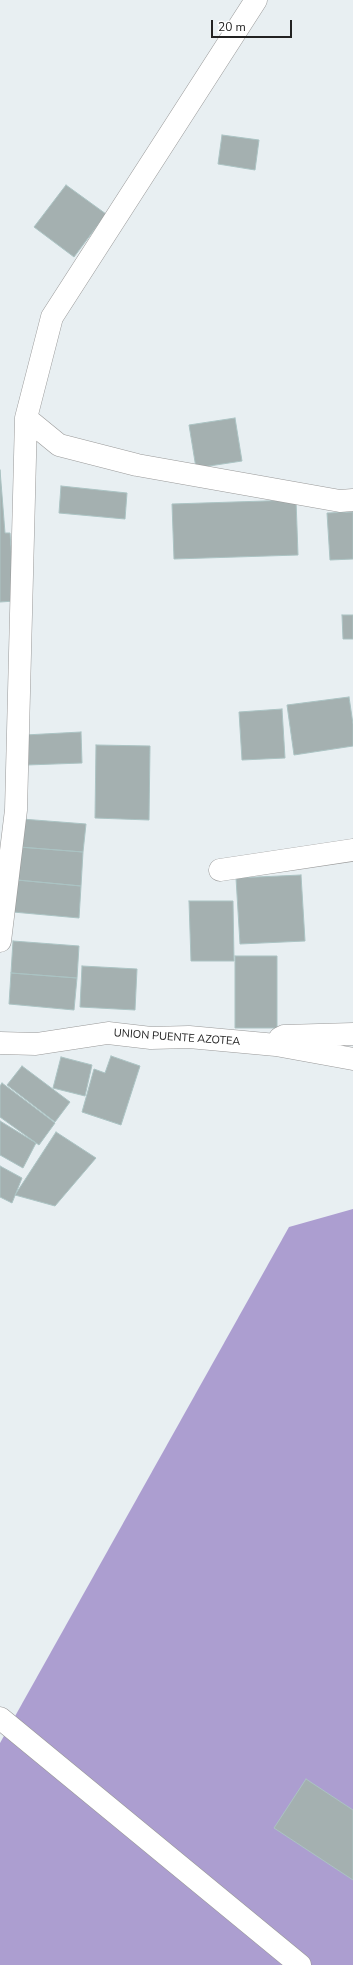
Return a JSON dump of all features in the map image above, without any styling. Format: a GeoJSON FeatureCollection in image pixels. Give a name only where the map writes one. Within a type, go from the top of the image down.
{"type":"FeatureCollection","features":[{"type":"Feature","properties":{"kind":"street"},"geometry":{"type":"LineString","coordinates":[[0,941],[16,810],[26,418],[52,317],[256,0]]}},
{"type":"Feature","properties":{"kind":"street"},"geometry":{"type":"LineString","coordinates":[[26,418],[59,445],[137,465],[340,500],[353,500]]}},
{"type":"Feature","properties":{"kind":"street"},"geometry":{"type":"LineString","coordinates":[[220,870],[353,850]]}},
{"type":"Feature","properties":{"kind":"street","name":"UNION PUENTE AZOTEA"},"geometry":{"type":"LineString","coordinates":[[0,1043],[36,1044],[108,1033],[151,1038],[188,1037],[276,1045],[353,1059]]}},
{"type":"Feature","properties":{"kind":"street"},"geometry":{"type":"LineString","coordinates":[[276,1045],[279,1038],[284,1036],[353,1034]]}},
{"type":"Feature","properties":{"kind":"street"},"geometry":{"type":"LineString","coordinates":[[0,1718],[300,1965]]}},
{"type":"Feature","properties":{"kind":"shaded area"},"geometry":{"type":"Polygon","coordinates":[[[353,1209],[353,1965],[0,1965],[0,1743],[289,1227],[353,1209]]]}},
{"type":"Feature","properties":{"kind":"building"},"geometry":{"type":"Polygon","coordinates":[[[222,135],[259,140],[255,170],[218,164],[222,135]]]}},
{"type":"Feature","properties":{"kind":"building"},"geometry":{"type":"Polygon","coordinates":[[[66,185],[106,214],[74,257],[34,227],[66,185]]]}},
{"type":"Feature","properties":{"kind":"building"},"geometry":{"type":"Polygon","coordinates":[[[235,418],[242,461],[196,468],[189,425],[235,418]]]}},
{"type":"Feature","properties":{"kind":"building"},"geometry":{"type":"Polygon","coordinates":[[[0,470],[5,533],[10,533],[15,601],[0,602],[0,470]]]}},
{"type":"Feature","properties":{"kind":"building"},"geometry":{"type":"Polygon","coordinates":[[[61,486],[127,493],[125,519],[59,513],[61,486]]]}},
{"type":"Feature","properties":{"kind":"building"},"geometry":{"type":"Polygon","coordinates":[[[296,500],[298,555],[174,559],[172,504],[296,500]]]}},
{"type":"Feature","properties":{"kind":"building"},"geometry":{"type":"Polygon","coordinates":[[[353,512],[353,559],[330,560],[327,513],[353,512]]]}},
{"type":"Feature","properties":{"kind":"building"},"geometry":{"type":"Polygon","coordinates":[[[342,615],[353,615],[353,639],[343,639],[342,615]]]}},
{"type":"Feature","properties":{"kind":"building"},"geometry":{"type":"Polygon","coordinates":[[[349,697],[353,724],[353,746],[294,755],[287,705],[349,697]]]}},
{"type":"Feature","properties":{"kind":"building"},"geometry":{"type":"Polygon","coordinates":[[[282,709],[285,758],[242,760],[239,712],[282,709]]]}},
{"type":"Feature","properties":{"kind":"building"},"geometry":{"type":"Polygon","coordinates":[[[81,732],[82,763],[27,765],[25,735],[81,732]]]}},
{"type":"Feature","properties":{"kind":"building"},"geometry":{"type":"Polygon","coordinates":[[[96,745],[150,746],[149,820],[95,818],[96,745]]]}},
{"type":"Feature","properties":{"kind":"building"},"geometry":{"type":"Polygon","coordinates":[[[22,819],[86,824],[83,852],[19,847],[22,819]]]}},
{"type":"Feature","properties":{"kind":"building"},"geometry":{"type":"Polygon","coordinates":[[[19,847],[83,852],[81,886],[17,880],[19,847]]]}},
{"type":"Feature","properties":{"kind":"building"},"geometry":{"type":"Polygon","coordinates":[[[301,875],[305,941],[240,944],[236,878],[301,875]]]}},
{"type":"Feature","properties":{"kind":"building"},"geometry":{"type":"Polygon","coordinates":[[[17,880],[81,886],[79,918],[13,912],[17,880]]]}},
{"type":"Feature","properties":{"kind":"building"},"geometry":{"type":"Polygon","coordinates":[[[189,901],[233,901],[234,961],[191,961],[189,901]]]}},
{"type":"Feature","properties":{"kind":"building"},"geometry":{"type":"Polygon","coordinates":[[[13,941],[79,946],[77,978],[11,973],[13,941]]]}},
{"type":"Feature","properties":{"kind":"building"},"geometry":{"type":"Polygon","coordinates":[[[235,956],[277,956],[277,1028],[235,1028],[235,956]]]}},
{"type":"Feature","properties":{"kind":"building"},"geometry":{"type":"Polygon","coordinates":[[[82,966],[137,969],[135,1010],[80,1007],[82,966]]]}},
{"type":"Feature","properties":{"kind":"building"},"geometry":{"type":"Polygon","coordinates":[[[11,973],[77,978],[74,1010],[9,1004],[11,973]]]}},
{"type":"Feature","properties":{"kind":"building"},"geometry":{"type":"Polygon","coordinates":[[[111,1056],[140,1066],[121,1125],[82,1112],[94,1069],[105,1073],[111,1056]]]}},
{"type":"Feature","properties":{"kind":"building"},"geometry":{"type":"Polygon","coordinates":[[[61,1057],[92,1065],[85,1096],[53,1088],[61,1057]]]}},
{"type":"Feature","properties":{"kind":"building"},"geometry":{"type":"Polygon","coordinates":[[[22,1066],[70,1102],[55,1122],[7,1085],[22,1066]]]}},
{"type":"Feature","properties":{"kind":"building"},"geometry":{"type":"Polygon","coordinates":[[[2,1083],[55,1123],[39,1145],[0,1117],[0,1086],[2,1083]]]}},
{"type":"Feature","properties":{"kind":"building"},"geometry":{"type":"Polygon","coordinates":[[[0,1121],[36,1143],[23,1168],[0,1155],[0,1121]]]}},
{"type":"Feature","properties":{"kind":"building"},"geometry":{"type":"Polygon","coordinates":[[[56,1132],[96,1158],[55,1206],[15,1195],[56,1132]]]}},
{"type":"Feature","properties":{"kind":"building"},"geometry":{"type":"Polygon","coordinates":[[[0,1166],[22,1178],[12,1203],[0,1197],[0,1166]]]}},
{"type":"Feature","properties":{"kind":"building"},"geometry":{"type":"Polygon","coordinates":[[[306,1779],[353,1810],[353,1880],[274,1828],[306,1779]]]}}]}
